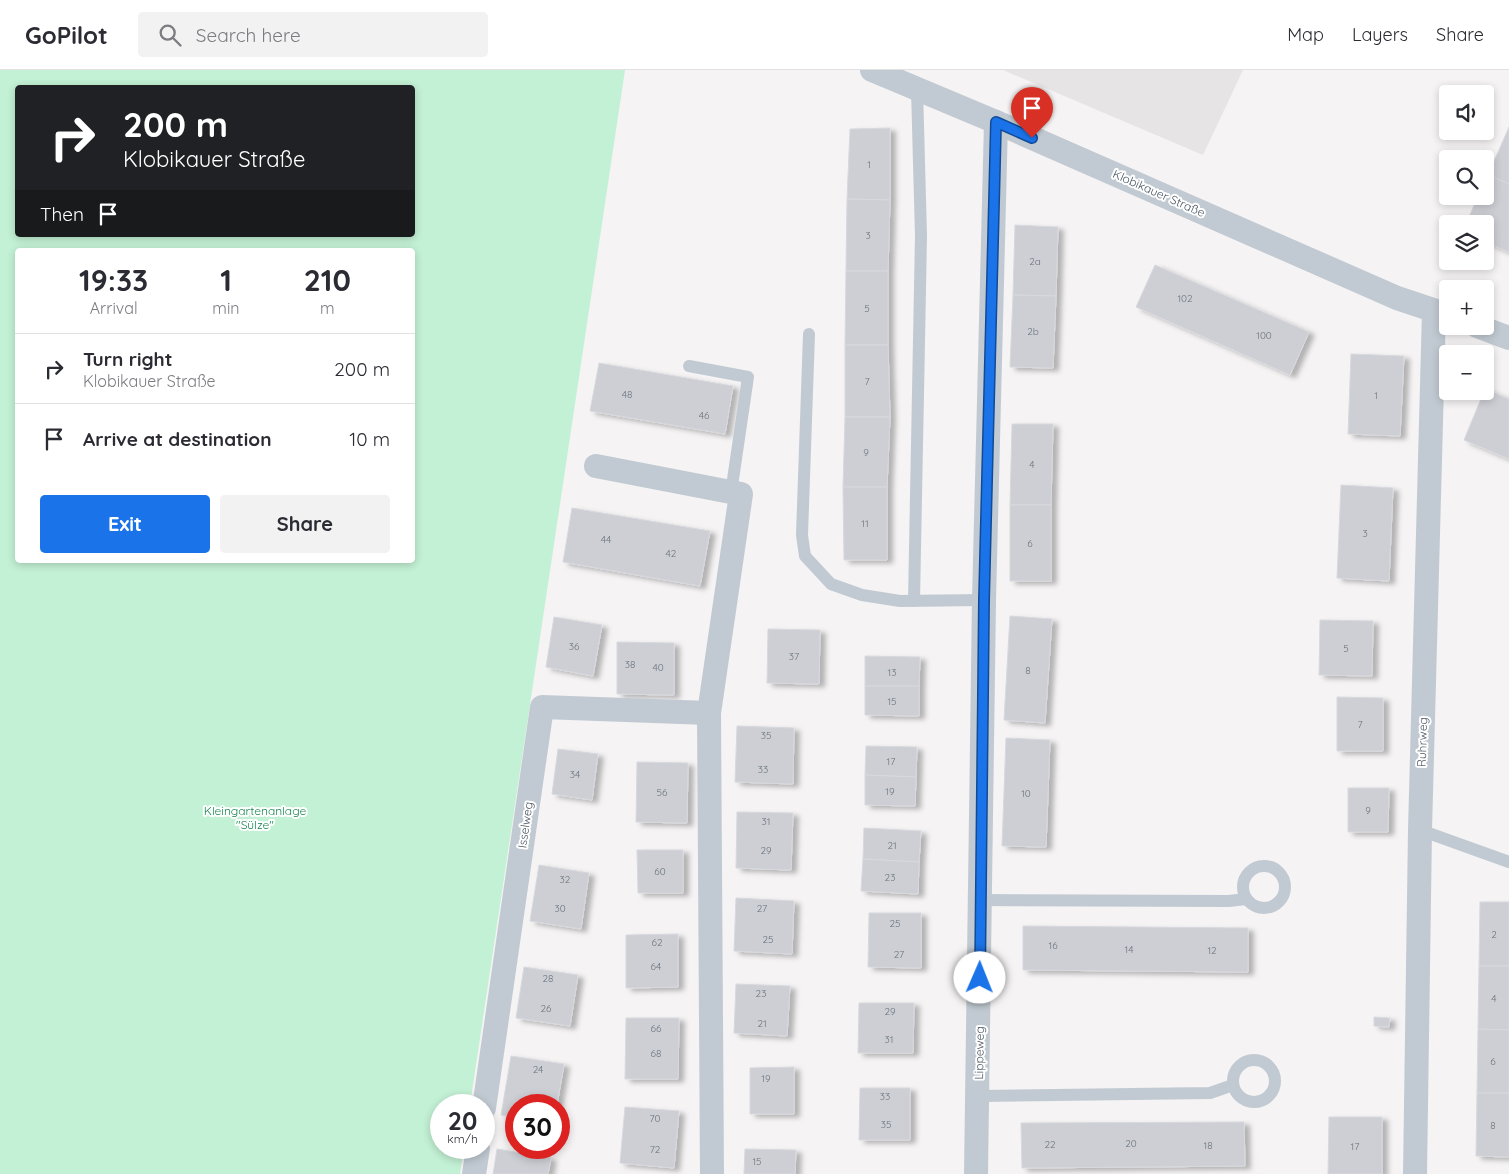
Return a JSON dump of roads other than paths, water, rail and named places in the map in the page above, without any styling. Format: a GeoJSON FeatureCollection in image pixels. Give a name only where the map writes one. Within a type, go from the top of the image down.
{"type":"FeatureCollection","features":[{"type":"Feature","properties":{"kind":"street","name":"Klobikauer Straße"},"geometry":{"type":"LineString","coordinates":[[872,70],[996,122],[1397,298],[1439,312]]}},
{"type":"Feature","properties":{"kind":"street","name":"Lippeweg"},"geometry":{"type":"LineString","coordinates":[[976,1174],[979,1096],[984,600],[996,122]]}},
{"type":"Feature","properties":{"kind":"street"},"geometry":{"type":"LineString","coordinates":[[1494,332],[1509,338]]}},
{"type":"Feature","properties":{"kind":"street","name":"Ruhrweg"},"geometry":{"type":"LineString","coordinates":[[1415,1174],[1420,830],[1440,335]]}},
{"type":"Feature","properties":{"kind":"street"},"geometry":{"type":"LineString","coordinates":[[596,466],[741,494],[709,712],[712,1174]]}},
{"type":"Feature","properties":{"kind":"street","name":"Isselweg"},"geometry":{"type":"LineString","coordinates":[[486,1094],[542,707],[709,712]]}},
{"type":"Feature","properties":{"kind":"street"},"geometry":{"type":"LineString","coordinates":[[474,1174],[476,1159]]}},
{"type":"Feature","properties":{"kind":"lane"},"geometry":{"type":"LineString","coordinates":[[914,601],[921,236],[917,89]]}},
{"type":"Feature","properties":{"kind":"lane"},"geometry":{"type":"LineString","coordinates":[[809,334],[802,535],[805,556],[831,584],[862,595],[914,601],[984,600]]}},
{"type":"Feature","properties":{"kind":"lane"},"geometry":{"type":"LineString","coordinates":[[689,366],[748,377],[731,493]]}},
{"type":"Feature","properties":{"kind":"lane"},"geometry":{"type":"LineString","coordinates":[[1420,830],[1509,862]]}},
{"type":"Feature","properties":{"kind":"lane"},"geometry":{"type":"LineString","coordinates":[[981,900],[1229,902],[1246,899]]}},
{"type":"Feature","properties":{"kind":"lane"},"geometry":{"type":"LineString","coordinates":[[979,1096],[1210,1093],[1233,1085]]}},
{"type":"Feature","properties":{"kind":"park label","name":"Kleingartenanlage \"Sülze\""},"geometry":{"type":"Point","coordinates":[255,817]}}]}
